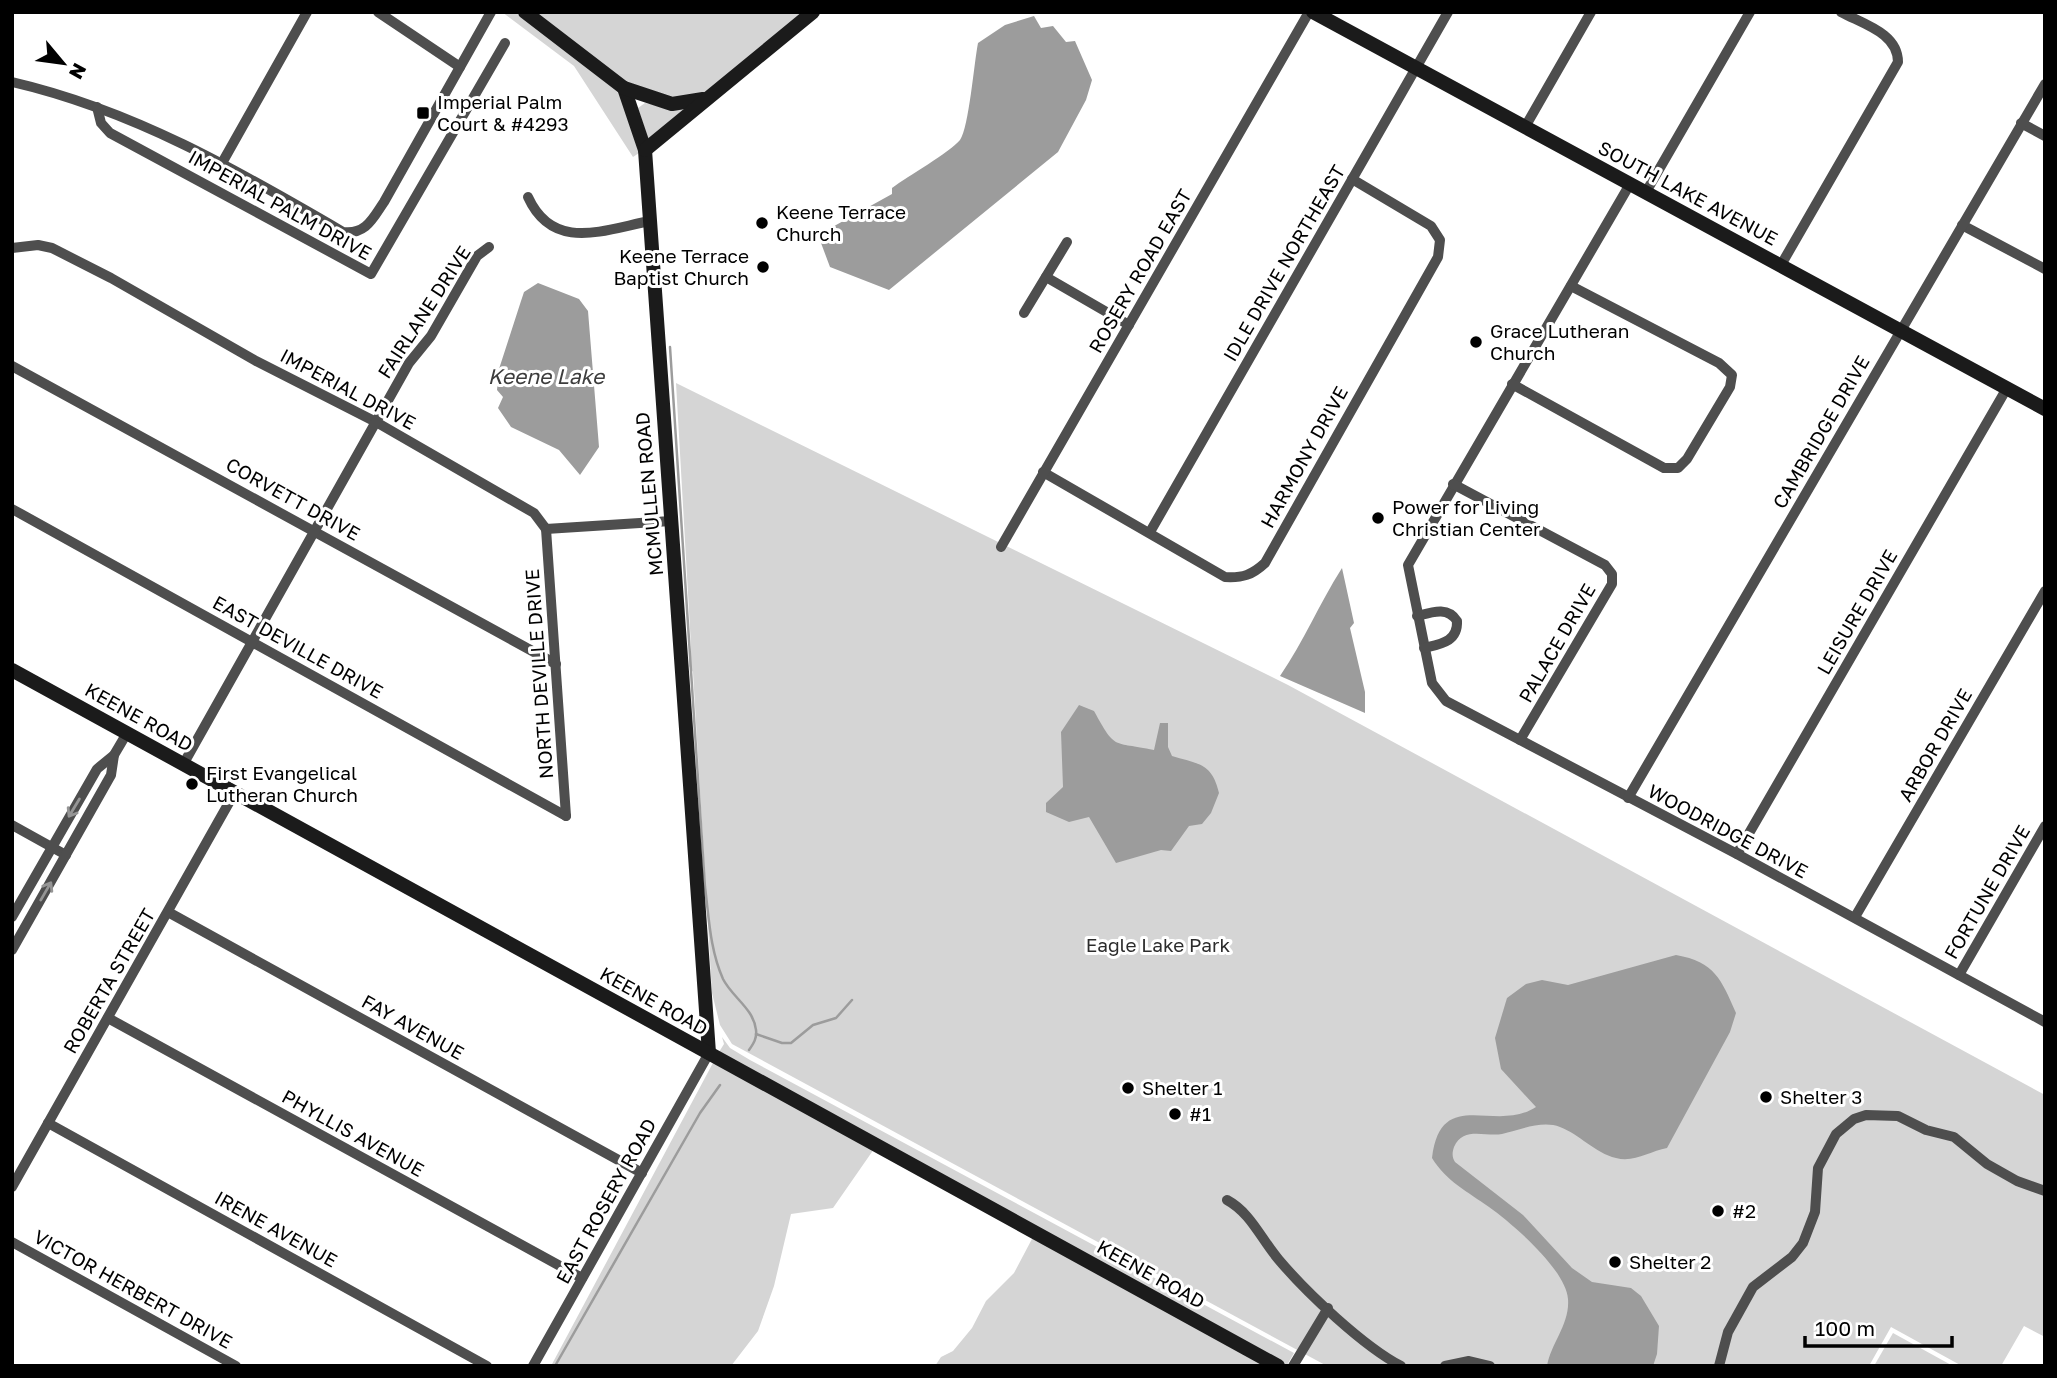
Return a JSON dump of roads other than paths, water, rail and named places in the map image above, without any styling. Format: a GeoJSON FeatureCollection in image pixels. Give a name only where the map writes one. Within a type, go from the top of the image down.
{"type":"FeatureCollection","features":[{"type":"Feature","properties":{"kind":"street"},"geometry":{"type":"LineString","coordinates":[[222,163],[307,12]]}},
{"type":"Feature","properties":{"kind":"street"},"geometry":{"type":"LineString","coordinates":[[378,12],[460,67]]}},
{"type":"Feature","properties":{"kind":"street"},"geometry":{"type":"LineString","coordinates":[[12,82],[97,107],[172,137],[343,232],[354,233],[366,228],[384,202],[491,12]]}},
{"type":"Feature","properties":{"kind":"street"},"geometry":{"type":"LineString","coordinates":[[525,12],[624,88],[672,104],[708,98]]}},
{"type":"Feature","properties":{"kind":"street"},"geometry":{"type":"LineString","coordinates":[[645,150],[813,12]]}},
{"type":"Feature","properties":{"kind":"street","name":"SOUTH LAKE AVENUE"},"geometry":{"type":"LineString","coordinates":[[1311,12],[2045,409]]}},
{"type":"Feature","properties":{"kind":"street","name":"ROSERY ROAD EAST"},"geometry":{"type":"LineString","coordinates":[[1001,547],[1311,12]]}},
{"type":"Feature","properties":{"kind":"street","name":"IDLE DRIVE NORTHEAST"},"geometry":{"type":"LineString","coordinates":[[1150,532],[1448,12]]}},
{"type":"Feature","properties":{"kind":"street"},"geometry":{"type":"LineString","coordinates":[[1525,127],[1591,12]]}},
{"type":"Feature","properties":{"kind":"street"},"geometry":{"type":"LineString","coordinates":[[1646,192],[1750,12]]}},
{"type":"Feature","properties":{"kind":"street"},"geometry":{"type":"LineString","coordinates":[[1781,265],[1898,62],[1898,49],[1889,38],[1841,12]]}},
{"type":"Feature","properties":{"kind":"street","name":"IMPERIAL PALM DRIVE"},"geometry":{"type":"LineString","coordinates":[[97,107],[101,123],[110,133],[371,274],[505,43]]}},
{"type":"Feature","properties":{"kind":"street","name":"CAMBRIDGE DRIVE"},"geometry":{"type":"LineString","coordinates":[[1628,798],[2045,84]]}},
{"type":"Feature","properties":{"kind":"street","name":"MCMULLEN ROAD"},"geometry":{"type":"LineString","coordinates":[[624,88],[645,150],[709,1053]]}},
{"type":"Feature","properties":{"kind":"street"},"geometry":{"type":"LineString","coordinates":[[2021,123],[2045,136]]}},
{"type":"Feature","properties":{"kind":"street","name":"HARMONY DRIVE"},"geometry":{"type":"LineString","coordinates":[[1044,472],[1225,577],[1253,574],[1265,563],[1438,257],[1440,240],[1431,226],[1352,179]]}},
{"type":"Feature","properties":{"kind":"street","name":"WOODRIDGE DRIVE"},"geometry":{"type":"LineString","coordinates":[[1630,184],[1408,565],[1432,683],[1446,701],[1737,854],[2045,1022]]}},
{"type":"Feature","properties":{"kind":"street"},"geometry":{"type":"LineString","coordinates":[[528,197],[535,213],[545,222],[571,234],[650,221]]}},
{"type":"Feature","properties":{"kind":"street"},"geometry":{"type":"LineString","coordinates":[[1962,225],[2045,269]]}},
{"type":"Feature","properties":{"kind":"street"},"geometry":{"type":"LineString","coordinates":[[1024,313],[1067,242]]}},
{"type":"Feature","properties":{"kind":"street","name":"IMPERIAL DRIVE"},"geometry":{"type":"LineString","coordinates":[[12,248],[38,245],[52,248],[256,360],[376,422],[534,513],[546,529]]}},
{"type":"Feature","properties":{"kind":"street","name":"FAIRLANE DRIVE"},"geometry":{"type":"LineString","coordinates":[[184,763],[409,363],[431,336],[477,256],[489,247]]}},
{"type":"Feature","properties":{"kind":"street"},"geometry":{"type":"LineString","coordinates":[[1046,277],[1129,325]]}},
{"type":"Feature","properties":{"kind":"street"},"geometry":{"type":"LineString","coordinates":[[1512,384],[1664,468],[1678,468],[1687,459],[1730,387],[1731,375],[1719,363],[1571,286]]}},
{"type":"Feature","properties":{"kind":"street","name":"CORVETT DRIVE"},"geometry":{"type":"LineString","coordinates":[[12,366],[556,664]]}},
{"type":"Feature","properties":{"kind":"street","name":"LEISURE DRIVE"},"geometry":{"type":"LineString","coordinates":[[1737,854],[2007,388]]}},
{"type":"Feature","properties":{"kind":"street","name":"PALACE DRIVE"},"geometry":{"type":"LineString","coordinates":[[1453,484],[1605,565],[1612,574],[1612,584],[1520,740]]}},
{"type":"Feature","properties":{"kind":"street","name":"EAST DEVILLE DRIVE"},"geometry":{"type":"LineString","coordinates":[[12,509],[566,816]]}},
{"type":"Feature","properties":{"kind":"street"},"geometry":{"type":"LineString","coordinates":[[546,529],[671,521]]}},
{"type":"Feature","properties":{"kind":"street","name":"NORTH DEVILLE DRIVE"},"geometry":{"type":"LineString","coordinates":[[546,529],[566,816]]}},
{"type":"Feature","properties":{"kind":"street","name":"ARBOR DRIVE"},"geometry":{"type":"LineString","coordinates":[[1854,917],[2045,591]]}},
{"type":"Feature","properties":{"kind":"street"},"geometry":{"type":"LineString","coordinates":[[1417,616],[1440,611],[1449,612],[1457,621],[1456,632],[1449,642],[1424,648]]}},
{"type":"Feature","properties":{"kind":"street","name":"KEENE ROAD"},"geometry":{"type":"LineString","coordinates":[[12,670],[1278,1366]]}},
{"type":"Feature","properties":{"kind":"street"},"geometry":{"type":"LineString","coordinates":[[12,916],[97,769],[114,755],[127,733]]}},
{"type":"Feature","properties":{"kind":"street"},"geometry":{"type":"LineString","coordinates":[[12,950],[111,775],[114,755]]}},
{"type":"Feature","properties":{"kind":"street","name":"ROBERTA STREET"},"geometry":{"type":"LineString","coordinates":[[12,1187],[235,792]]}},
{"type":"Feature","properties":{"kind":"street"},"geometry":{"type":"LineString","coordinates":[[12,825],[66,855]]}},
{"type":"Feature","properties":{"kind":"street","name":"FORTUNE DRIVE"},"geometry":{"type":"LineString","coordinates":[[1959,975],[2045,826]]}},
{"type":"Feature","properties":{"kind":"street","name":"FAY AVENUE"},"geometry":{"type":"LineString","coordinates":[[168,912],[642,1173]]}},
{"type":"Feature","properties":{"kind":"street","name":"PHYLLIS AVENUE"},"geometry":{"type":"LineString","coordinates":[[108,1018],[582,1278]]}},
{"type":"Feature","properties":{"kind":"street","name":"EAST ROSERY ROAD"},"geometry":{"type":"LineString","coordinates":[[533,1366],[709,1053]]}},
{"type":"Feature","properties":{"kind":"street"},"geometry":{"type":"LineString","coordinates":[[1719,1366],[1728,1332],[1753,1287],[1792,1257],[1803,1243],[1815,1212],[1818,1168],[1836,1134],[1854,1119],[1880,1114],[1898,1116],[1926,1130],[1954,1137],[1987,1164],[2017,1181],[2045,1191]]}},
{"type":"Feature","properties":{"kind":"street","name":"IRENE AVENUE"},"geometry":{"type":"LineString","coordinates":[[48,1124],[488,1366]]}},
{"type":"Feature","properties":{"kind":"street"},"geometry":{"type":"LineString","coordinates":[[1227,1199],[1241,1207],[1280,1261],[1328,1308],[1385,1357],[1401,1366]]}},
{"type":"Feature","properties":{"kind":"street","name":"VICTOR HERBERT DRIVE"},"geometry":{"type":"LineString","coordinates":[[12,1242],[236,1366]]}},
{"type":"Feature","properties":{"kind":"street"},"geometry":{"type":"LineString","coordinates":[[1293,1366],[1328,1308]]}},
{"type":"Feature","properties":{"kind":"street"},"geometry":{"type":"LineString","coordinates":[[1445,1366],[1469,1361],[1490,1366]]}},
{"type":"Feature","properties":{"kind":"water"},"geometry":{"type":"Polygon","coordinates":[[[1034,16],[1041,28],[1053,26],[1066,42],[1075,41],[1092,80],[1086,100],[1058,152],[889,290],[830,267],[818,235],[892,194],[892,188],[960,140],[969,109],[978,43],[1005,25],[1034,16]]]}},
{"type":"Feature","properties":{"kind":"water","name":"Keene Lake"},"geometry":{"type":"Polygon","coordinates":[[[538,283],[579,299],[588,311],[599,447],[580,475],[559,450],[511,427],[498,408],[503,397],[497,390],[499,369],[524,292],[538,283]]]}},
{"type":"Feature","properties":{"kind":"water"},"geometry":{"type":"Polygon","coordinates":[[[1342,568],[1354,623],[1350,628],[1365,692],[1365,713],[1280,676],[1342,568]]]}},
{"type":"Feature","properties":{"kind":"water"},"geometry":{"type":"Polygon","coordinates":[[[1079,705],[1094,711],[1112,739],[1122,744],[1154,750],[1160,723],[1168,723],[1168,747],[1172,756],[1196,763],[1212,775],[1219,793],[1211,813],[1202,824],[1189,826],[1171,851],[1161,850],[1116,863],[1089,817],[1069,822],[1046,812],[1046,803],[1063,787],[1061,732],[1079,705]]]}},
{"type":"Feature","properties":{"kind":"water"},"geometry":{"type":"Polygon","coordinates":[[[1676,955],[1708,967],[1721,982],[1736,1013],[1730,1032],[1667,1148],[1636,1158],[1616,1158],[1553,1125],[1531,1126],[1495,1135],[1469,1134],[1454,1147],[1455,1162],[1523,1215],[1572,1268],[1592,1282],[1631,1288],[1641,1296],[1659,1326],[1657,1354],[1653,1366],[1547,1366],[1566,1317],[1568,1299],[1565,1287],[1537,1248],[1438,1166],[1432,1158],[1437,1136],[1446,1123],[1458,1117],[1520,1114],[1536,1107],[1501,1069],[1495,1038],[1507,998],[1526,984],[1542,980],[1568,985],[1676,955]]]}},
{"type":"Feature","properties":{"kind":"waterway"},"geometry":{"type":"LineString","coordinates":[[670,347],[705,887],[715,957],[723,979],[747,1009],[756,1030],[754,1043],[749,1050]]}},
{"type":"Feature","properties":{"kind":"waterway"},"geometry":{"type":"LineString","coordinates":[[756,1034],[782,1043],[791,1043],[813,1025],[836,1018],[852,1000]]}},
{"type":"Feature","properties":{"kind":"waterway"},"geometry":{"type":"LineString","coordinates":[[555,1366],[700,1113],[720,1085]]}},
{"type":"Feature","properties":{"kind":"place","name":"Imperial Palm Court & #4293"},"geometry":{"type":"Point","coordinates":[423,113]}},
{"type":"Feature","properties":{"kind":"place","name":"Keene Terrace Church"},"geometry":{"type":"Point","coordinates":[762,223]}},
{"type":"Feature","properties":{"kind":"place","name":"Keene Terrace Baptist Church"},"geometry":{"type":"Point","coordinates":[763,267]}},
{"type":"Feature","properties":{"kind":"place","name":"Grace Lutheran Church"},"geometry":{"type":"Point","coordinates":[1476,342]}},
{"type":"Feature","properties":{"kind":"place","name":"Power for Living Christian Center"},"geometry":{"type":"Point","coordinates":[1378,518]}},
{"type":"Feature","properties":{"kind":"place","name":"First Evangelical Lutheran Church"},"geometry":{"type":"Point","coordinates":[192,784]}},
{"type":"Feature","properties":{"kind":"place","name":"Shelter 1"},"geometry":{"type":"Point","coordinates":[1128,1088]}},
{"type":"Feature","properties":{"kind":"place","name":"Shelter 3"},"geometry":{"type":"Point","coordinates":[1766,1097]}},
{"type":"Feature","properties":{"kind":"place","name":"#1"},"geometry":{"type":"Point","coordinates":[1175,1114]}},
{"type":"Feature","properties":{"kind":"place","name":"#2"},"geometry":{"type":"Point","coordinates":[1718,1211]}},
{"type":"Feature","properties":{"kind":"place","name":"Shelter 2"},"geometry":{"type":"Point","coordinates":[1615,1262]}},
{"type":"Feature","properties":{"kind":"park label","name":"Eagle Lake Park"},"geometry":{"type":"Point","coordinates":[1158,945]}}]}
